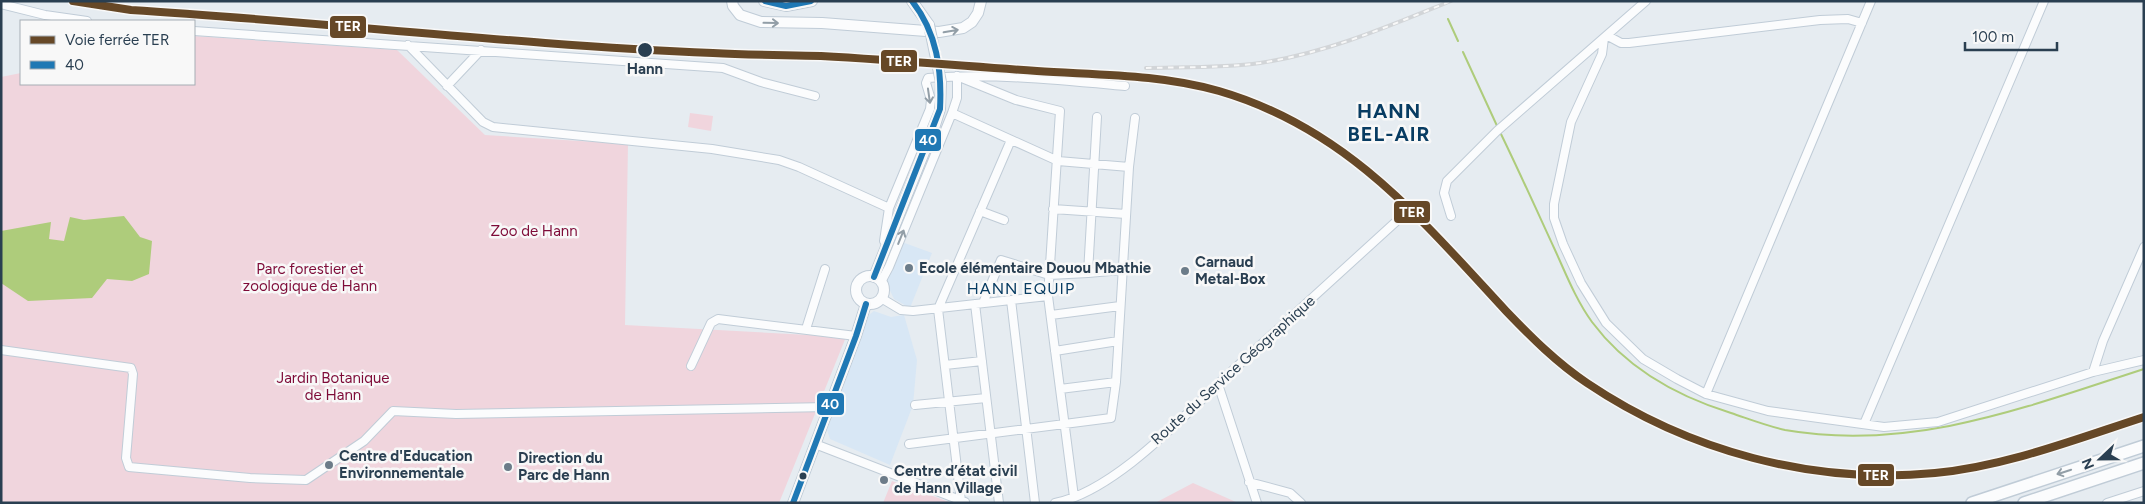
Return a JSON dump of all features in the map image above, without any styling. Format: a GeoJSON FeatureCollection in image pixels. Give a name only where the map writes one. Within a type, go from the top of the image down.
{"type":"FeatureCollection","features":[{"type":"Feature","properties":{"kind":"highway"},"geometry":{"type":"LineString","coordinates":[[1972,503],[2144,446]]}},
{"type":"Feature","properties":{"kind":"highway"},"geometry":{"type":"LineString","coordinates":[[2024,503],[2144,463]]}},
{"type":"Feature","properties":{"kind":"main road"},"geometry":{"type":"LineString","coordinates":[[732,1],[733,6],[740,14],[761,22],[822,23],[939,32],[963,28],[972,22],[978,13],[981,1]]}},
{"type":"Feature","properties":{"kind":"main road"},"geometry":{"type":"LineString","coordinates":[[764,1],[786,6],[812,1]]}},
{"type":"Feature","properties":{"kind":"main road"},"geometry":{"type":"LineString","coordinates":[[877,279],[884,265],[888,244],[940,109],[940,82],[929,25],[912,1]]}},
{"type":"Feature","properties":{"kind":"main road"},"geometry":{"type":"LineString","coordinates":[[863,278],[877,279],[884,290],[881,298],[874,304],[866,304],[857,297],[856,286],[863,278]]}},
{"type":"Feature","properties":{"kind":"main road"},"geometry":{"type":"LineString","coordinates":[[793,503],[856,336],[866,304]]}},
{"type":"Feature","properties":{"kind":"street"},"geometry":{"type":"LineString","coordinates":[[1450,216],[1444,193],[1447,181],[1501,129],[1646,1]]}},
{"type":"Feature","properties":{"kind":"street"},"geometry":{"type":"LineString","coordinates":[[1706,394],[1871,1]]}},
{"type":"Feature","properties":{"kind":"street"},"geometry":{"type":"LineString","coordinates":[[1864,424],[2044,1]]}},
{"type":"Feature","properties":{"kind":"street"},"geometry":{"type":"LineString","coordinates":[[1,4],[81,20]]}},
{"type":"Feature","properties":{"kind":"street"},"geometry":{"type":"LineString","coordinates":[[1606,37],[1621,43],[1629,43],[1820,20],[1848,19],[1862,23]]}},
{"type":"Feature","properties":{"kind":"street"},"geometry":{"type":"LineString","coordinates":[[195,31],[723,68],[761,82],[815,96]]}},
{"type":"Feature","properties":{"kind":"street"},"geometry":{"type":"LineString","coordinates":[[1606,37],[1602,54],[1571,122],[1554,204],[1554,218],[1563,244],[1581,283],[1612,330],[1643,359],[1706,394],[1768,411],[1884,427],[1938,422],[2093,372],[2144,360]]}},
{"type":"Feature","properties":{"kind":"street"},"geometry":{"type":"LineString","coordinates":[[408,45],[484,122],[493,127],[712,149],[779,160],[799,167],[889,208]]}},
{"type":"Feature","properties":{"kind":"street"},"geometry":{"type":"LineString","coordinates":[[447,86],[481,50]]}},
{"type":"Feature","properties":{"kind":"street"},"geometry":{"type":"LineString","coordinates":[[884,265],[952,113],[957,98],[957,76]]}},
{"type":"Feature","properties":{"kind":"street"},"geometry":{"type":"LineString","coordinates":[[957,76],[1016,100],[1060,112],[1048,296],[1074,497]]}},
{"type":"Feature","properties":{"kind":"street"},"geometry":{"type":"LineString","coordinates":[[888,244],[884,241],[884,235],[889,208],[930,109],[931,100],[926,80],[928,78],[957,76],[1032,78],[1125,86]]}},
{"type":"Feature","properties":{"kind":"street"},"geometry":{"type":"LineString","coordinates":[[952,113],[1058,161],[1129,167]]}},
{"type":"Feature","properties":{"kind":"street"},"geometry":{"type":"LineString","coordinates":[[1088,273],[1097,117]]}},
{"type":"Feature","properties":{"kind":"street"},"geometry":{"type":"LineString","coordinates":[[909,444],[1111,418],[1116,382],[1129,167],[1135,118]]}},
{"type":"Feature","properties":{"kind":"street"},"geometry":{"type":"LineString","coordinates":[[815,444],[963,502],[938,309],[1011,140]]}},
{"type":"Feature","properties":{"kind":"street"},"geometry":{"type":"LineString","coordinates":[[1054,209],[1126,214]]}},
{"type":"Feature","properties":{"kind":"street"},"geometry":{"type":"LineString","coordinates":[[980,211],[1004,220]]}},
{"type":"Feature","properties":{"kind":"street","name":"Route du Service Géographique"},"geometry":{"type":"LineString","coordinates":[[1055,503],[1074,497],[1106,480],[1144,452],[1400,218]]}},
{"type":"Feature","properties":{"kind":"street"},"geometry":{"type":"LineString","coordinates":[[2093,372],[2103,341],[2144,247]]}},
{"type":"Feature","properties":{"kind":"street"},"geometry":{"type":"LineString","coordinates":[[999,503],[982,361],[979,304],[1001,260],[1050,276],[1122,270]]}},
{"type":"Feature","properties":{"kind":"street"},"geometry":{"type":"LineString","coordinates":[[806,329],[825,269]]}},
{"type":"Feature","properties":{"kind":"street"},"geometry":{"type":"LineString","coordinates":[[881,298],[901,310],[913,311],[1048,296]]}},
{"type":"Feature","properties":{"kind":"street"},"geometry":{"type":"LineString","coordinates":[[1011,300],[1035,503]]}},
{"type":"Feature","properties":{"kind":"street"},"geometry":{"type":"LineString","coordinates":[[1050,315],[1120,306]]}},
{"type":"Feature","properties":{"kind":"street"},"geometry":{"type":"LineString","coordinates":[[691,366],[712,323],[718,319],[856,336]]}},
{"type":"Feature","properties":{"kind":"street"},"geometry":{"type":"LineString","coordinates":[[1055,352],[1118,341]]}},
{"type":"Feature","properties":{"kind":"street"},"geometry":{"type":"LineString","coordinates":[[1,350],[131,368],[133,374],[126,458],[129,466],[250,478],[306,480],[364,441],[394,410],[456,414],[829,407]]}},
{"type":"Feature","properties":{"kind":"street"},"geometry":{"type":"LineString","coordinates":[[945,365],[982,361]]}},
{"type":"Feature","properties":{"kind":"street"},"geometry":{"type":"LineString","coordinates":[[1060,389],[1116,382]]}},
{"type":"Feature","properties":{"kind":"street"},"geometry":{"type":"LineString","coordinates":[[1218,384],[1257,503]]}},
{"type":"Feature","properties":{"kind":"street"},"geometry":{"type":"LineString","coordinates":[[915,405],[986,398]]}},
{"type":"Feature","properties":{"kind":"street"},"geometry":{"type":"LineString","coordinates":[[1250,482],[1290,493],[1301,503]]}},
{"type":"Feature","properties":{"kind":"street"},"geometry":{"type":"LineString","coordinates":[[2107,503],[2144,491]]}},
{"type":"Feature","properties":{"kind":"shaded area"},"geometry":{"type":"Polygon","coordinates":[[[124,216],[140,237],[152,241],[149,274],[132,281],[107,279],[92,298],[28,301],[1,283],[1,231],[51,222],[49,239],[64,241],[70,217],[84,220],[124,216]]]}},
{"type":"Feature","properties":{"kind":"shaded area","name":"Ecole élémentaire Douou Mbathie"},"geometry":{"type":"Polygon","coordinates":[[[902,242],[932,253],[910,308],[894,299],[886,282],[902,242]]]}},
{"type":"Feature","properties":{"kind":"shaded area"},"geometry":{"type":"Polygon","coordinates":[[[874,311],[891,317],[904,315],[917,360],[913,405],[890,465],[830,439],[827,430],[869,315],[874,311]]]}},
{"type":"Feature","properties":{"kind":"green space","name":"Parc forestier et zoologique de Hann"},"geometry":{"type":"Polygon","coordinates":[[[195,36],[397,50],[485,135],[628,144],[625,325],[846,337],[779,503],[1,503],[1,77],[20,73],[20,85],[195,85],[195,36]]]}},
{"type":"Feature","properties":{"kind":"green space"},"geometry":{"type":"Polygon","coordinates":[[[690,113],[713,116],[711,131],[688,127],[690,113]]]}},
{"type":"Feature","properties":{"kind":"green space"},"geometry":{"type":"Polygon","coordinates":[[[892,481],[952,503],[883,503],[892,481]]]}},
{"type":"Feature","properties":{"kind":"green space"},"geometry":{"type":"Polygon","coordinates":[[[1193,483],[1236,502],[1237,503],[1155,503],[1193,483]]]}},
{"type":"Feature","properties":{"kind":"waterway"},"geometry":{"type":"LineString","coordinates":[[1448,19],[1458,41]]}},
{"type":"Feature","properties":{"kind":"waterway"},"geometry":{"type":"LineString","coordinates":[[1463,52],[1498,128]]}},
{"type":"Feature","properties":{"kind":"waterway"},"geometry":{"type":"LineString","coordinates":[[1500,132],[1572,287],[1592,322],[1606,339],[1637,367],[1672,389],[1711,406],[1785,430],[1832,435],[1878,435],[1968,422],[2056,398],[2144,369]]}},
{"type":"Feature","properties":{"kind":"railway"},"geometry":{"type":"LineString","coordinates":[[1146,68],[1232,66],[1260,63],[1309,53],[1357,38],[1451,1]]}},
{"type":"Feature","properties":{"kind":"rail line","name":"TER"},"geometry":{"type":"LineString","coordinates":[[73,1],[131,10],[568,45],[726,54],[875,59],[1128,76],[1197,85],[1264,107],[1305,128],[1343,152],[1411,210],[1515,321],[1565,367],[1626,407],[1709,445],[1753,458],[1798,468],[1843,474],[1935,473],[2015,458],[2144,417]]}},
{"type":"Feature","properties":{"kind":"transit line","name":"40"},"geometry":{"type":"LineString","coordinates":[[765,1],[786,6],[811,1]]}},
{"type":"Feature","properties":{"kind":"transit line","name":"40"},"geometry":{"type":"LineString","coordinates":[[874,277],[940,109],[940,80],[936,52],[927,26],[912,1]]}},
{"type":"Feature","properties":{"kind":"transit line","name":"40"},"geometry":{"type":"LineString","coordinates":[[793,503],[856,336],[866,304]]}},
{"type":"Feature","properties":{"kind":"place","name":"Hann"},"geometry":{"type":"Point","coordinates":[645,50]}},
{"type":"Feature","properties":{"kind":"place","name":"Ecole élémentaire Douou Mbathie"},"geometry":{"type":"Point","coordinates":[909,268]}},
{"type":"Feature","properties":{"kind":"place","name":"Carnaud Metal-Box"},"geometry":{"type":"Point","coordinates":[1185,271]}},
{"type":"Feature","properties":{"kind":"place","name":"Centre d'Education Environnementale"},"geometry":{"type":"Point","coordinates":[329,465]}},
{"type":"Feature","properties":{"kind":"place","name":"Direction du Parc de Hann"},"geometry":{"type":"Point","coordinates":[508,467]}},
{"type":"Feature","properties":{"kind":"place","name":"Centre d’état civil de Hann Village"},"geometry":{"type":"Point","coordinates":[884,480]}},
{"type":"Feature","properties":{"kind":"district","name":"HANN BEL-AIR"},"geometry":{"type":"Point","coordinates":[1389,122]}},
{"type":"Feature","properties":{"kind":"district","name":"HANN EQUIP"},"geometry":{"type":"Point","coordinates":[1021,288]}},
{"type":"Feature","properties":{"kind":"park label","name":"Zoo de Hann"},"geometry":{"type":"Point","coordinates":[534,231]}},
{"type":"Feature","properties":{"kind":"park label","name":"Jardin Botanique de Hann"},"geometry":{"type":"Point","coordinates":[333,386]}}]}
